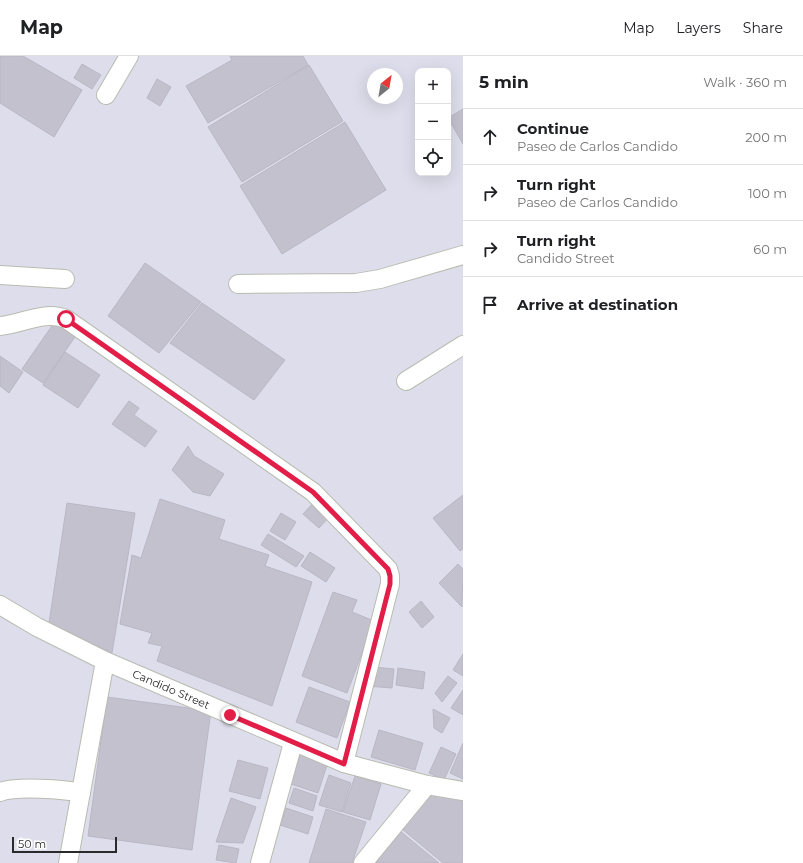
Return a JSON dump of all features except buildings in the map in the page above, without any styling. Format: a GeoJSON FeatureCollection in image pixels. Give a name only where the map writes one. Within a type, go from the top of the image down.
{"type":"FeatureCollection","features":[{"type":"Feature","properties":{"kind":"street"},"geometry":{"type":"LineString","coordinates":[[106,95],[129,56]]}},
{"type":"Feature","properties":{"kind":"street"},"geometry":{"type":"LineString","coordinates":[[238,284],[356,283],[380,279],[463,255]]}},
{"type":"Feature","properties":{"kind":"street"},"geometry":{"type":"LineString","coordinates":[[0,275],[65,279]]}},
{"type":"Feature","properties":{"kind":"street"},"geometry":{"type":"LineString","coordinates":[[0,326],[45,316],[59,316],[66,319],[313,492],[388,569],[390,584],[344,764]]}},
{"type":"Feature","properties":{"kind":"street"},"geometry":{"type":"LineString","coordinates":[[406,381],[463,345]]}},
{"type":"Feature","properties":{"kind":"street","name":"Candido Street"},"geometry":{"type":"LineString","coordinates":[[0,605],[37,627],[105,661],[126,663],[272,726],[293,743],[344,764],[427,785],[463,791]]}},
{"type":"Feature","properties":{"kind":"street"},"geometry":{"type":"LineString","coordinates":[[68,863],[105,661]]}},
{"type":"Feature","properties":{"kind":"street"},"geometry":{"type":"LineString","coordinates":[[260,863],[293,743]]}},
{"type":"Feature","properties":{"kind":"street"},"geometry":{"type":"LineString","coordinates":[[363,863],[427,785]]}},
{"type":"Feature","properties":{"kind":"street"},"geometry":{"type":"LineString","coordinates":[[0,792],[43,790],[81,793]]}},
{"type":"Feature","properties":{"kind":"route"},"geometry":{"type":"LineString","coordinates":[[66,319],[313,492],[388,569],[390,584],[344,764],[230,715]]}}]}
